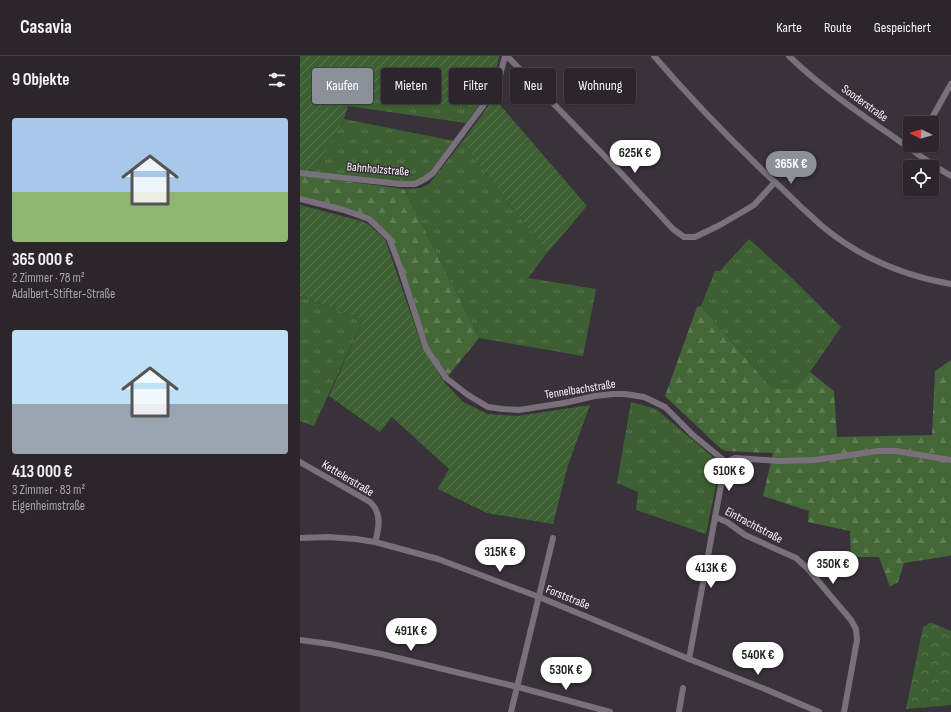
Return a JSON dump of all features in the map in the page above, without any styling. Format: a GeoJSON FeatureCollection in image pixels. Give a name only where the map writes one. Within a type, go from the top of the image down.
{"type":"FeatureCollection","features":[{"type":"Feature","properties":{"kind":"street","name":"Bahnholzstraße"},"geometry":{"type":"LineString","coordinates":[[300,172],[400,184],[415,184],[425,180],[437,168],[491,95],[499,78],[506,56]]}},
{"type":"Feature","properties":{"kind":"street"},"geometry":{"type":"LineString","coordinates":[[506,56],[619,171],[673,229],[684,237],[695,237],[754,206],[775,182]]}},
{"type":"Feature","properties":{"kind":"street"},"geometry":{"type":"LineString","coordinates":[[654,56],[725,133],[822,226],[841,240],[876,261],[923,278],[951,284]]}},
{"type":"Feature","properties":{"kind":"street","name":"Sooderstraße"},"geometry":{"type":"LineString","coordinates":[[789,56],[807,73],[854,110],[903,141]]}},
{"type":"Feature","properties":{"kind":"street"},"geometry":{"type":"LineString","coordinates":[[933,116],[951,84]]}},
{"type":"Feature","properties":{"kind":"street","name":"Sooderstraße"},"geometry":{"type":"LineString","coordinates":[[920,152],[951,176]]}},
{"type":"Feature","properties":{"kind":"street","name":"Tennelbachstraße"},"geometry":{"type":"LineString","coordinates":[[300,199],[344,210],[369,219],[389,238],[426,348],[446,378],[468,395],[488,407],[503,410],[519,410],[613,394],[644,397],[665,407],[693,435],[727,463]]}},
{"type":"Feature","properties":{"kind":"street"},"geometry":{"type":"LineString","coordinates":[[689,659],[723,474],[727,463],[730,460],[735,458],[779,461],[815,460],[878,450],[896,451],[951,460]]}},
{"type":"Feature","properties":{"kind":"street","name":"Kettelerstraße"},"geometry":{"type":"LineString","coordinates":[[300,462],[370,502],[376,509],[378,519],[378,530],[375,542]]}},
{"type":"Feature","properties":{"kind":"street","name":"Eintrachtstraße"},"geometry":{"type":"LineString","coordinates":[[716,517],[727,522],[745,535],[796,558],[807,568],[851,620],[856,629],[856,640],[844,712]]}},
{"type":"Feature","properties":{"kind":"street","name":"Forststraße"},"geometry":{"type":"LineString","coordinates":[[300,538],[356,538],[438,559],[539,597],[689,659],[765,688],[819,712]]}},
{"type":"Feature","properties":{"kind":"street"},"geometry":{"type":"LineString","coordinates":[[512,712],[553,538]]}},
{"type":"Feature","properties":{"kind":"street"},"geometry":{"type":"LineString","coordinates":[[300,640],[381,654],[518,687],[610,712]]}},
{"type":"Feature","properties":{"kind":"street"},"geometry":{"type":"LineString","coordinates":[[679,712],[683,688]]}},
{"type":"Feature","properties":{"kind":"green space"},"geometry":{"type":"Polygon","coordinates":[[[300,56],[499,56],[497,68],[449,68],[449,104],[480,104],[477,108],[441,104],[441,68],[381,68],[381,97],[373,96],[373,68],[312,68],[312,104],[349,104],[344,119],[314,172],[300,171],[300,56]]]}},
{"type":"Feature","properties":{"kind":"green space"},"geometry":{"type":"Polygon","coordinates":[[[373,96],[381,97],[381,104],[441,104],[477,108],[466,123],[348,106],[349,104],[373,104],[373,96]]]}},
{"type":"Feature","properties":{"kind":"green space"},"geometry":{"type":"Polygon","coordinates":[[[490,104],[499,104],[587,206],[547,253],[462,142],[490,104]]]}},
{"type":"Feature","properties":{"kind":"green space"},"geometry":{"type":"Polygon","coordinates":[[[344,119],[454,141],[425,178],[414,182],[401,183],[314,172],[344,119]]]}},
{"type":"Feature","properties":{"kind":"green space"},"geometry":{"type":"Polygon","coordinates":[[[462,142],[547,253],[528,278],[596,289],[583,356],[479,338],[404,189],[421,188],[429,184],[462,142]]]}},
{"type":"Feature","properties":{"kind":"green space"},"geometry":{"type":"Polygon","coordinates":[[[300,175],[404,189],[479,338],[448,376],[429,347],[390,236],[371,217],[300,198],[300,175]]]}},
{"type":"Feature","properties":{"kind":"green space"},"geometry":{"type":"Polygon","coordinates":[[[300,205],[361,221],[368,224],[385,239],[422,346],[444,382],[463,402],[488,414],[518,416],[590,405],[568,465],[553,524],[487,513],[438,489],[449,469],[392,417],[380,432],[329,396],[363,320],[300,296],[300,205]]]}},
{"type":"Feature","properties":{"kind":"green space"},"geometry":{"type":"Polygon","coordinates":[[[749,239],[792,278],[841,327],[810,372],[795,389],[771,388],[701,306],[715,271],[720,271],[749,239]]]}},
{"type":"Feature","properties":{"kind":"green space"},"geometry":{"type":"Polygon","coordinates":[[[300,296],[363,320],[314,426],[300,421],[300,296]]]}},
{"type":"Feature","properties":{"kind":"green space"},"geometry":{"type":"Polygon","coordinates":[[[701,306],[771,388],[795,389],[810,372],[834,391],[837,437],[932,435],[935,371],[951,360],[951,555],[904,563],[898,582],[890,587],[879,557],[851,557],[850,531],[808,522],[809,511],[763,496],[773,453],[725,451],[665,396],[697,307],[701,306]]]}},
{"type":"Feature","properties":{"kind":"green space"},"geometry":{"type":"Polygon","coordinates":[[[631,402],[656,409],[720,463],[706,534],[636,510],[638,492],[617,483],[631,402]]]}},
{"type":"Feature","properties":{"kind":"green space"},"geometry":{"type":"Polygon","coordinates":[[[930,623],[936,624],[951,631],[951,705],[906,709],[923,627],[930,623]]]}}]}
